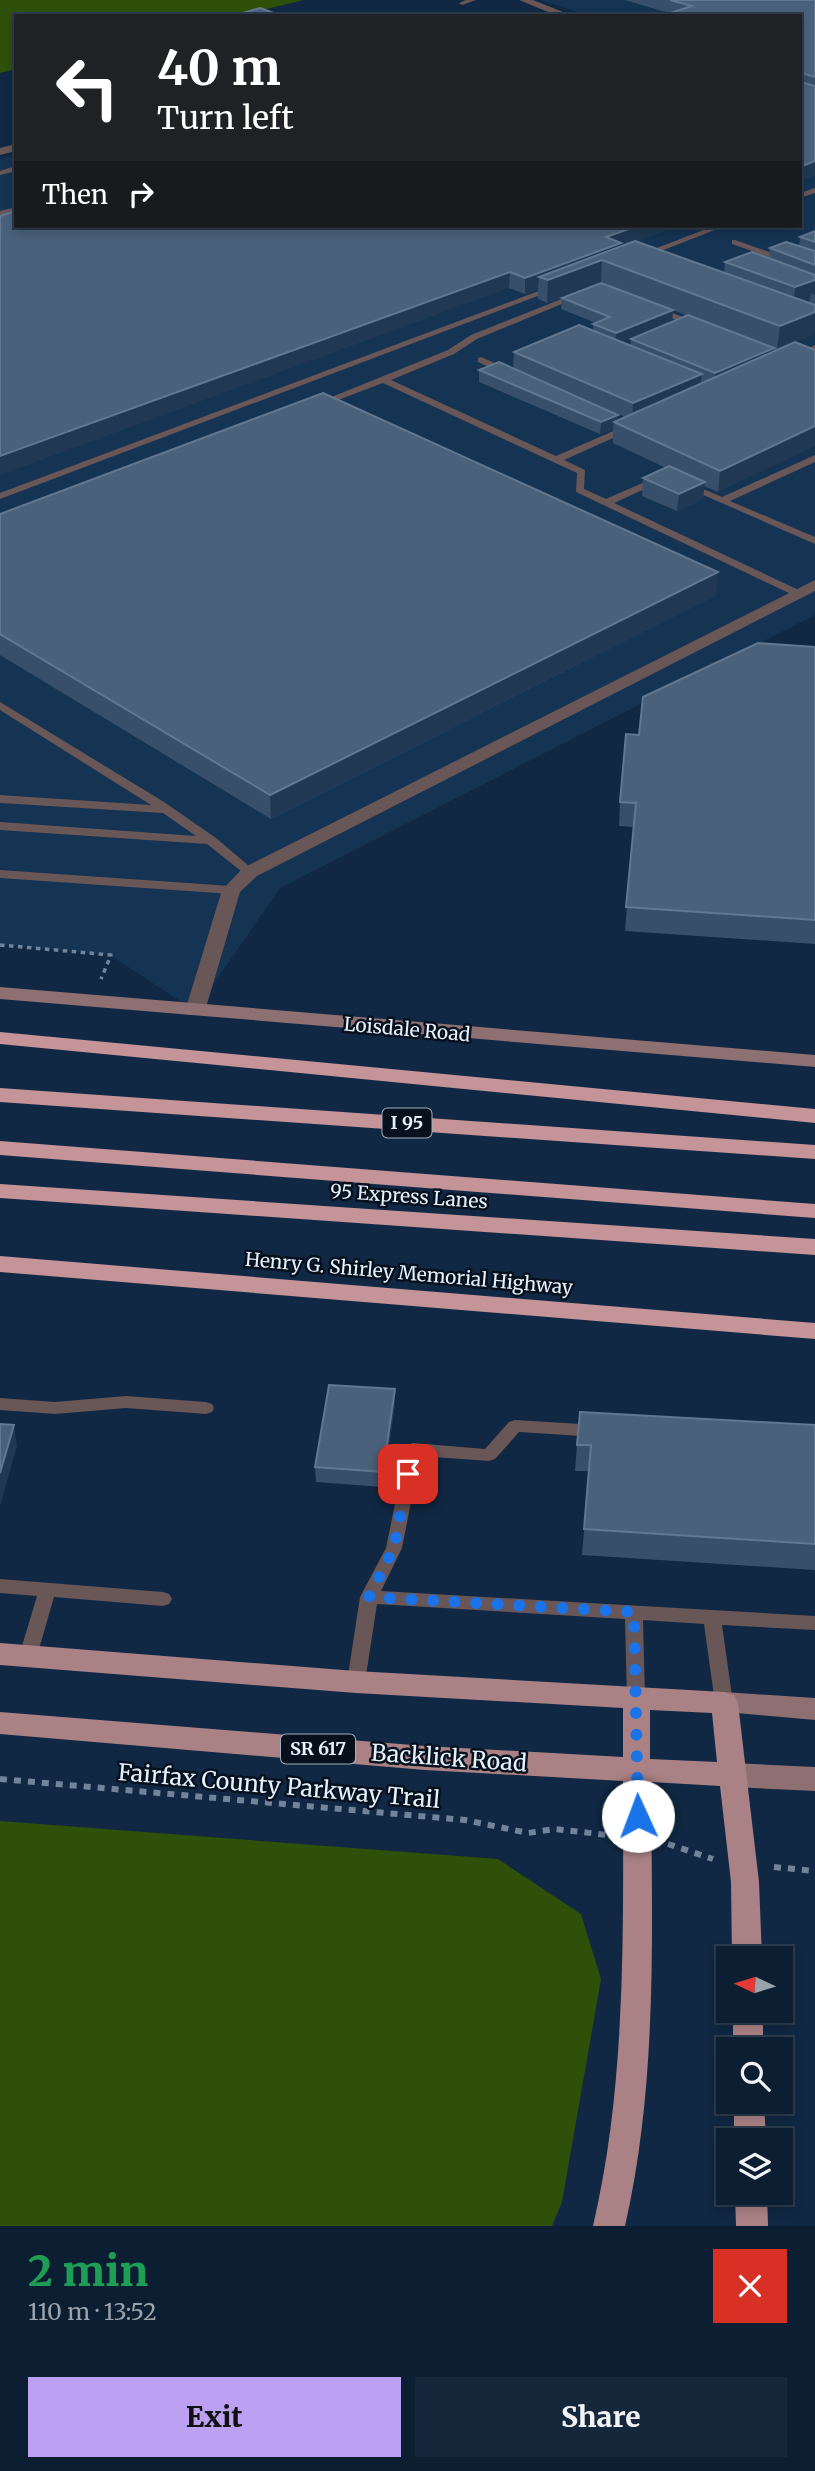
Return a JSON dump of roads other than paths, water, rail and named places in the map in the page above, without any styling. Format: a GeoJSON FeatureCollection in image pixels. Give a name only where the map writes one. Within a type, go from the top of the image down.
{"type":"FeatureCollection","features":[{"type":"Feature","properties":{"kind":"highway"},"geometry":{"type":"LineString","coordinates":[[0,1038],[815,1116]]}},
{"type":"Feature","properties":{"kind":"highway","name":"I 95"},"geometry":{"type":"LineString","coordinates":[[0,1095],[815,1152]]}},
{"type":"Feature","properties":{"kind":"highway"},"geometry":{"type":"LineString","coordinates":[[0,1148],[815,1212]]}},
{"type":"Feature","properties":{"kind":"highway","name":"95 Express Lanes"},"geometry":{"type":"LineString","coordinates":[[0,1191],[815,1247]]}},
{"type":"Feature","properties":{"kind":"highway","name":"Henry G. Shirley Memorial Highway"},"geometry":{"type":"LineString","coordinates":[[0,1264],[815,1331]]}},
{"type":"Feature","properties":{"kind":"highway"},"geometry":{"type":"LineString","coordinates":[[0,1279],[130,1275]]}},
{"type":"Feature","properties":{"kind":"main road","name":"Loisdale Road"},"geometry":{"type":"LineString","coordinates":[[0,993],[815,1061]]}},
{"type":"Feature","properties":{"kind":"main road"},"geometry":{"type":"LineString","coordinates":[[0,1654],[356,1682],[815,1709]]}},
{"type":"Feature","properties":{"kind":"main road"},"geometry":{"type":"LineString","coordinates":[[609,2226],[625,2146],[633,2054],[639,1839],[636,1698]]}},
{"type":"Feature","properties":{"kind":"main road"},"geometry":{"type":"LineString","coordinates":[[723,1703],[746,1882],[747,1946]]}},
{"type":"Feature","properties":{"kind":"main road","name":"Backlick Road"},"geometry":{"type":"LineString","coordinates":[[0,1723],[425,1758],[815,1779]]}},
{"type":"Feature","properties":{"kind":"main road"},"geometry":{"type":"LineString","coordinates":[[751,2205],[752,2226]]}},
{"type":"Feature","properties":{"kind":"street"},"geometry":{"type":"LineString","coordinates":[[524,0],[562,14]]}},
{"type":"Feature","properties":{"kind":"street"},"geometry":{"type":"LineString","coordinates":[[195,1011],[231,890],[250,872],[815,584]]}},
{"type":"Feature","properties":{"kind":"lane"},"geometry":{"type":"LineString","coordinates":[[462,3],[473,0]]}},
{"type":"Feature","properties":{"kind":"lane"},"geometry":{"type":"LineString","coordinates":[[629,260],[716,228]]}},
{"type":"Feature","properties":{"kind":"lane"},"geometry":{"type":"LineString","coordinates":[[735,242],[815,271]]}},
{"type":"Feature","properties":{"kind":"lane"},"geometry":{"type":"LineString","coordinates":[[775,256],[785,252]]}},
{"type":"Feature","properties":{"kind":"lane"},"geometry":{"type":"LineString","coordinates":[[0,496],[564,285]]}},
{"type":"Feature","properties":{"kind":"lane"},"geometry":{"type":"LineString","coordinates":[[306,408],[383,380],[451,352],[474,337],[587,293]]}},
{"type":"Feature","properties":{"kind":"lane"},"geometry":{"type":"LineString","coordinates":[[649,307],[712,330]]}},
{"type":"Feature","properties":{"kind":"lane"},"geometry":{"type":"LineString","coordinates":[[675,326],[687,321]]}},
{"type":"Feature","properties":{"kind":"lane"},"geometry":{"type":"LineString","coordinates":[[815,348],[792,357],[815,362]]}},
{"type":"Feature","properties":{"kind":"lane"},"geometry":{"type":"LineString","coordinates":[[481,360],[519,377]]}},
{"type":"Feature","properties":{"kind":"lane"},"geometry":{"type":"LineString","coordinates":[[383,380],[582,472],[579,490],[797,593]]}},
{"type":"Feature","properties":{"kind":"lane"},"geometry":{"type":"LineString","coordinates":[[620,421],[633,426]]}},
{"type":"Feature","properties":{"kind":"lane"},"geometry":{"type":"LineString","coordinates":[[556,460],[645,421]]}},
{"type":"Feature","properties":{"kind":"lane"},"geometry":{"type":"LineString","coordinates":[[722,501],[815,458]]}},
{"type":"Feature","properties":{"kind":"lane"},"geometry":{"type":"LineString","coordinates":[[606,503],[666,477]]}},
{"type":"Feature","properties":{"kind":"lane"},"geometry":{"type":"LineString","coordinates":[[677,481],[815,541]]}},
{"type":"Feature","properties":{"kind":"lane"},"geometry":{"type":"LineString","coordinates":[[0,705],[165,809],[212,841],[250,872]]}},
{"type":"Feature","properties":{"kind":"lane"},"geometry":{"type":"LineString","coordinates":[[0,799],[165,809]]}},
{"type":"Feature","properties":{"kind":"lane"},"geometry":{"type":"LineString","coordinates":[[0,827],[212,841]]}},
{"type":"Feature","properties":{"kind":"lane"},"geometry":{"type":"LineString","coordinates":[[0,874],[231,890]]}},
{"type":"Feature","properties":{"kind":"lane"},"geometry":{"type":"LineString","coordinates":[[0,1404],[55,1408],[126,1402],[206,1408]]}},
{"type":"Feature","properties":{"kind":"lane"},"geometry":{"type":"LineString","coordinates":[[356,1682],[369,1597],[394,1548],[413,1449],[489,1455],[515,1426],[610,1432]]}},
{"type":"Feature","properties":{"kind":"lane"},"geometry":{"type":"LineString","coordinates":[[0,1587],[163,1599]]}},
{"type":"Feature","properties":{"kind":"lane"},"geometry":{"type":"LineString","coordinates":[[28,1656],[47,1590]]}},
{"type":"Feature","properties":{"kind":"lane"},"geometry":{"type":"LineString","coordinates":[[369,1597],[815,1623]]}},
{"type":"Feature","properties":{"kind":"lane"},"geometry":{"type":"LineString","coordinates":[[634,1612],[636,1698]]}},
{"type":"Feature","properties":{"kind":"lane"},"geometry":{"type":"LineString","coordinates":[[712,1617],[723,1703]]}}]}
